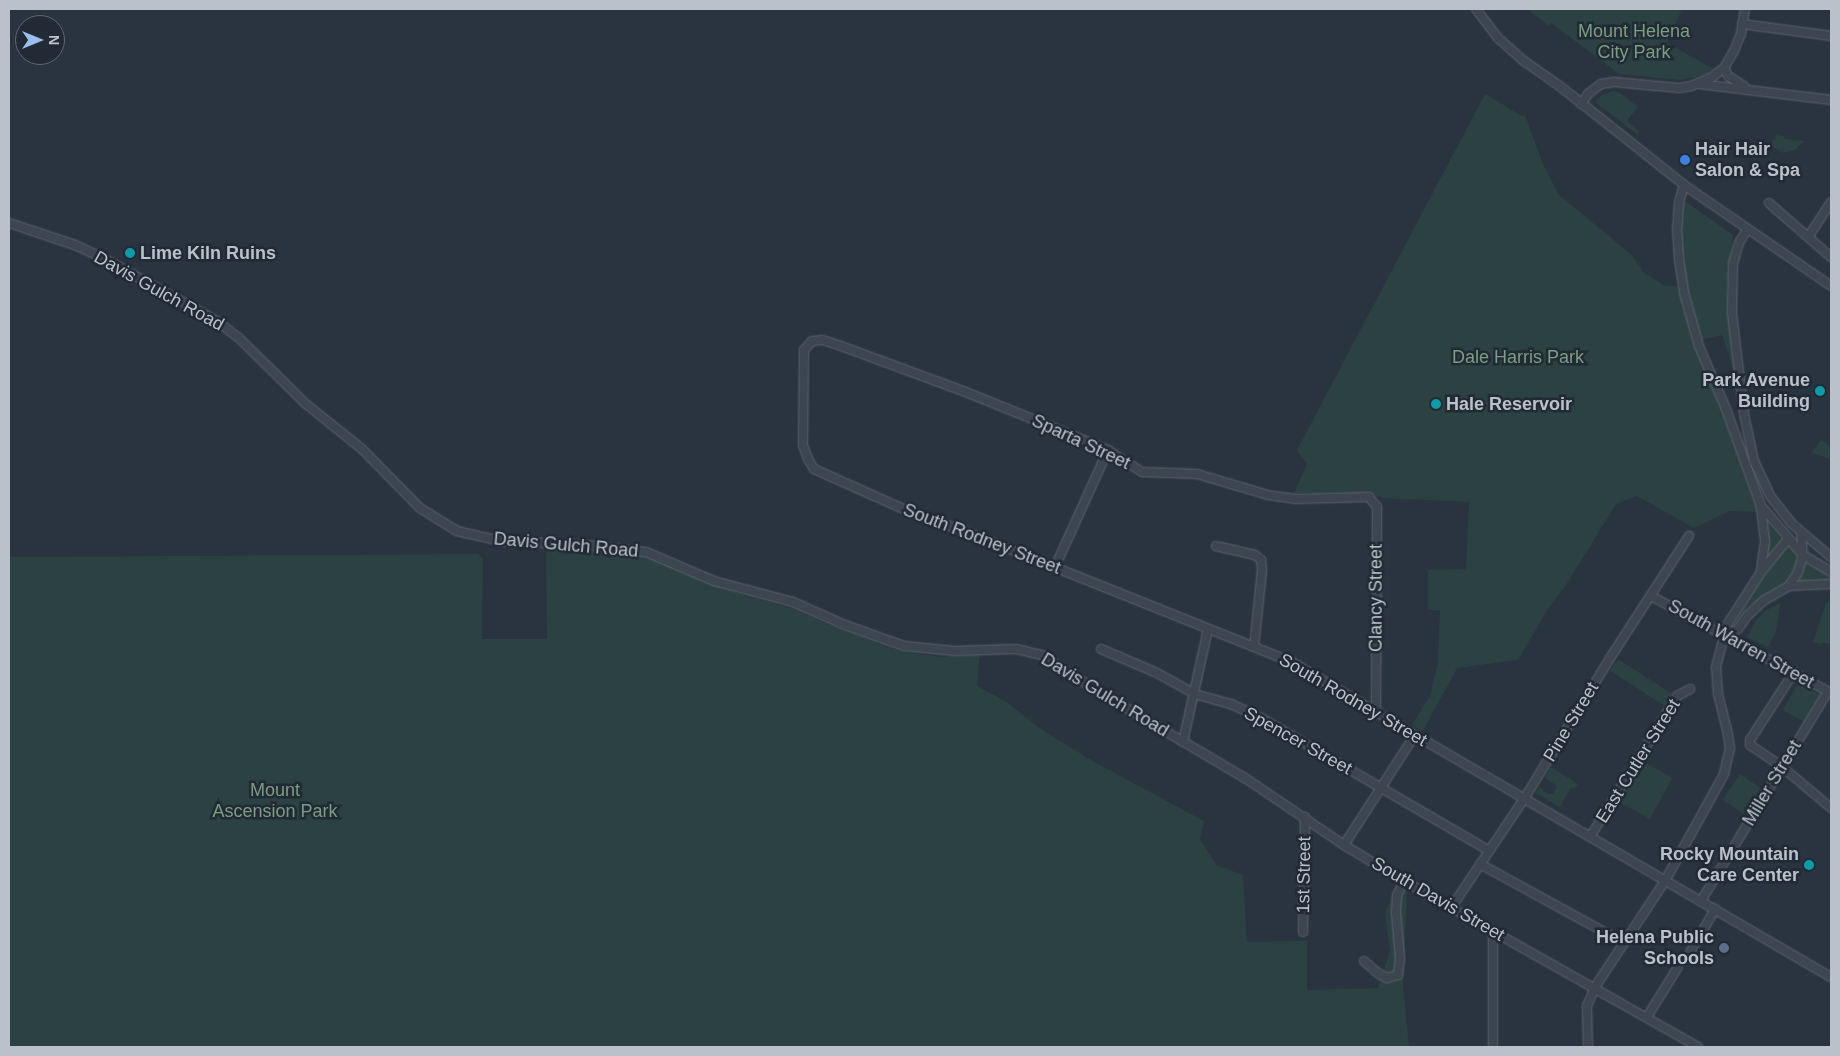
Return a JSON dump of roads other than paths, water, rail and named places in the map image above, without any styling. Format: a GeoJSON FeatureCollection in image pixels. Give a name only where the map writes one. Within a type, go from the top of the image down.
{"type":"FeatureCollection","features":[{"type":"Feature","properties":{"kind":"street"},"geometry":{"type":"LineString","coordinates":[[1476,9],[1488,28],[1505,46],[1684,184],[1831,286]]}},
{"type":"Feature","properties":{"kind":"street"},"geometry":{"type":"LineString","coordinates":[[1697,84],[1724,68],[1734,51],[1745,9]]}},
{"type":"Feature","properties":{"kind":"street"},"geometry":{"type":"LineString","coordinates":[[1742,24],[1831,36]]}},
{"type":"Feature","properties":{"kind":"street"},"geometry":{"type":"LineString","coordinates":[[1724,68],[1734,81],[1751,89]]}},
{"type":"Feature","properties":{"kind":"street"},"geometry":{"type":"LineString","coordinates":[[1581,104],[1588,94],[1601,84],[1614,82],[1667,88],[1697,84],[1831,100]]}},
{"type":"Feature","properties":{"kind":"street"},"geometry":{"type":"LineString","coordinates":[[1684,184],[1679,203],[1677,229],[1685,296],[1699,346],[1741,451],[1760,506],[1765,529],[1760,572]]}},
{"type":"Feature","properties":{"kind":"street"},"geometry":{"type":"LineString","coordinates":[[1769,202],[1831,257]]}},
{"type":"Feature","properties":{"kind":"street"},"geometry":{"type":"LineString","coordinates":[[1809,236],[1831,202]]}},
{"type":"Feature","properties":{"kind":"street","name":"Davis Gulch Road"},"geometry":{"type":"LineString","coordinates":[[9,223],[75,246],[105,259],[217,320],[240,339],[306,404],[362,449],[420,508],[457,531],[500,541],[585,545],[646,552],[714,581],[793,602],[845,625],[904,646],[934,650],[1007,648],[1034,652],[1049,658],[1088,685],[1183,742]]}},
{"type":"Feature","properties":{"kind":"street"},"geometry":{"type":"LineString","coordinates":[[1748,230],[1739,243],[1733,264],[1732,313],[1744,414],[1754,461],[1771,497],[1804,538],[1831,557]]}},
{"type":"Feature","properties":{"kind":"street","name":"Sparta Street"},"geometry":{"type":"LineString","coordinates":[[803,445],[804,350],[812,341],[822,340],[930,379],[1108,450],[1142,472],[1197,474],[1268,495],[1296,499],[1359,497]]}},
{"type":"Feature","properties":{"kind":"street","name":"South Rodney Street"},"geometry":{"type":"LineString","coordinates":[[803,445],[814,469],[859,490],[1292,662],[1376,711],[1414,736],[1831,978]]}},
{"type":"Feature","properties":{"kind":"street"},"geometry":{"type":"LineString","coordinates":[[1056,567],[1108,450]]}},
{"type":"Feature","properties":{"kind":"street","name":"Clancy Street"},"geometry":{"type":"LineString","coordinates":[[1359,497],[1369,497],[1377,506],[1376,711]]}},
{"type":"Feature","properties":{"kind":"street"},"geometry":{"type":"LineString","coordinates":[[1760,506],[1803,555],[1831,572]]}},
{"type":"Feature","properties":{"kind":"street","name":"Pine Street"},"geometry":{"type":"LineString","coordinates":[[1451,908],[1488,850],[1524,799],[1690,536]]}},
{"type":"Feature","properties":{"kind":"street"},"geometry":{"type":"LineString","coordinates":[[1588,1047],[1587,1006],[1595,987],[1665,882],[1720,783],[1728,761],[1729,742],[1718,694],[1716,667],[1726,635],[1727,625],[1760,572],[1788,539],[1804,538]]}},
{"type":"Feature","properties":{"kind":"street"},"geometry":{"type":"LineString","coordinates":[[1789,586],[1798,572],[1803,555],[1804,538]]}},
{"type":"Feature","properties":{"kind":"street"},"geometry":{"type":"LineString","coordinates":[[1216,546],[1255,555],[1261,560],[1262,570],[1254,647]]}},
{"type":"Feature","properties":{"kind":"street"},"geometry":{"type":"LineString","coordinates":[[1726,635],[1738,629],[1747,616],[1763,600],[1789,586],[1831,584]]}},
{"type":"Feature","properties":{"kind":"street","name":"South Warren Street"},"geometry":{"type":"LineString","coordinates":[[1651,596],[1830,692]]}},
{"type":"Feature","properties":{"kind":"street"},"geometry":{"type":"LineString","coordinates":[[1183,742],[1208,629]]}},
{"type":"Feature","properties":{"kind":"street","name":"Spencer Street"},"geometry":{"type":"LineString","coordinates":[[1101,648],[1195,694],[1231,704],[1261,718],[1488,850]]}},
{"type":"Feature","properties":{"kind":"street"},"geometry":{"type":"LineString","coordinates":[[1794,672],[1750,740],[1750,745],[1754,750],[1781,766],[1831,808]]}},
{"type":"Feature","properties":{"kind":"street","name":"East Cutler Street"},"geometry":{"type":"LineString","coordinates":[[1590,837],[1677,696],[1690,689]]}},
{"type":"Feature","properties":{"kind":"street","name":"Miller Street"},"geometry":{"type":"LineString","coordinates":[[1701,901],[1781,766],[1830,692]]}},
{"type":"Feature","properties":{"kind":"street"},"geometry":{"type":"LineString","coordinates":[[1344,845],[1414,736]]}},
{"type":"Feature","properties":{"kind":"street","name":"South Davis Street"},"geometry":{"type":"LineString","coordinates":[[1183,742],[1245,778],[1344,845],[1404,881],[1595,987],[1698,1047]]}},
{"type":"Feature","properties":{"kind":"street","name":"1st Street"},"geometry":{"type":"LineString","coordinates":[[1303,932],[1305,817]]}},
{"type":"Feature","properties":{"kind":"street"},"geometry":{"type":"LineString","coordinates":[[1480,864],[1624,943]]}},
{"type":"Feature","properties":{"kind":"street"},"geometry":{"type":"LineString","coordinates":[[1364,961],[1379,974],[1387,978],[1398,975],[1400,958],[1396,913],[1397,895],[1404,881]]}},
{"type":"Feature","properties":{"kind":"street"},"geometry":{"type":"LineString","coordinates":[[1690,953],[1715,909]]}},
{"type":"Feature","properties":{"kind":"street"},"geometry":{"type":"LineString","coordinates":[[1493,931],[1493,1047]]}},
{"type":"Feature","properties":{"kind":"street"},"geometry":{"type":"LineString","coordinates":[[1647,1018],[1678,967]]}},
{"type":"Feature","properties":{"kind":"street"},"geometry":{"type":"LineString","coordinates":[[1684,1038],[1684,1047]]}},
{"type":"Feature","properties":{"kind":"place","name":"Hair Hair Salon & Spa"},"geometry":{"type":"Point","coordinates":[1685,160]}},
{"type":"Feature","properties":{"kind":"place","name":"Lime Kiln Ruins"},"geometry":{"type":"Point","coordinates":[130,253]}},
{"type":"Feature","properties":{"kind":"place","name":"Park Avenue Building"},"geometry":{"type":"Point","coordinates":[1820,391]}},
{"type":"Feature","properties":{"kind":"place","name":"Hale Reservoir"},"geometry":{"type":"Point","coordinates":[1436,404]}},
{"type":"Feature","properties":{"kind":"place","name":"Rocky Mountain Care Center"},"geometry":{"type":"Point","coordinates":[1809,865]}},
{"type":"Feature","properties":{"kind":"place","name":"Helena Public Schools"},"geometry":{"type":"Point","coordinates":[1724,948]}},
{"type":"Feature","properties":{"kind":"park label","name":"Mount Helena City Park"},"geometry":{"type":"Point","coordinates":[1634,42]}},
{"type":"Feature","properties":{"kind":"park label","name":"Dale Harris Park"},"geometry":{"type":"Point","coordinates":[1518,357]}},
{"type":"Feature","properties":{"kind":"park label","name":"Mount Ascension Park"},"geometry":{"type":"Point","coordinates":[275,801]}}]}
